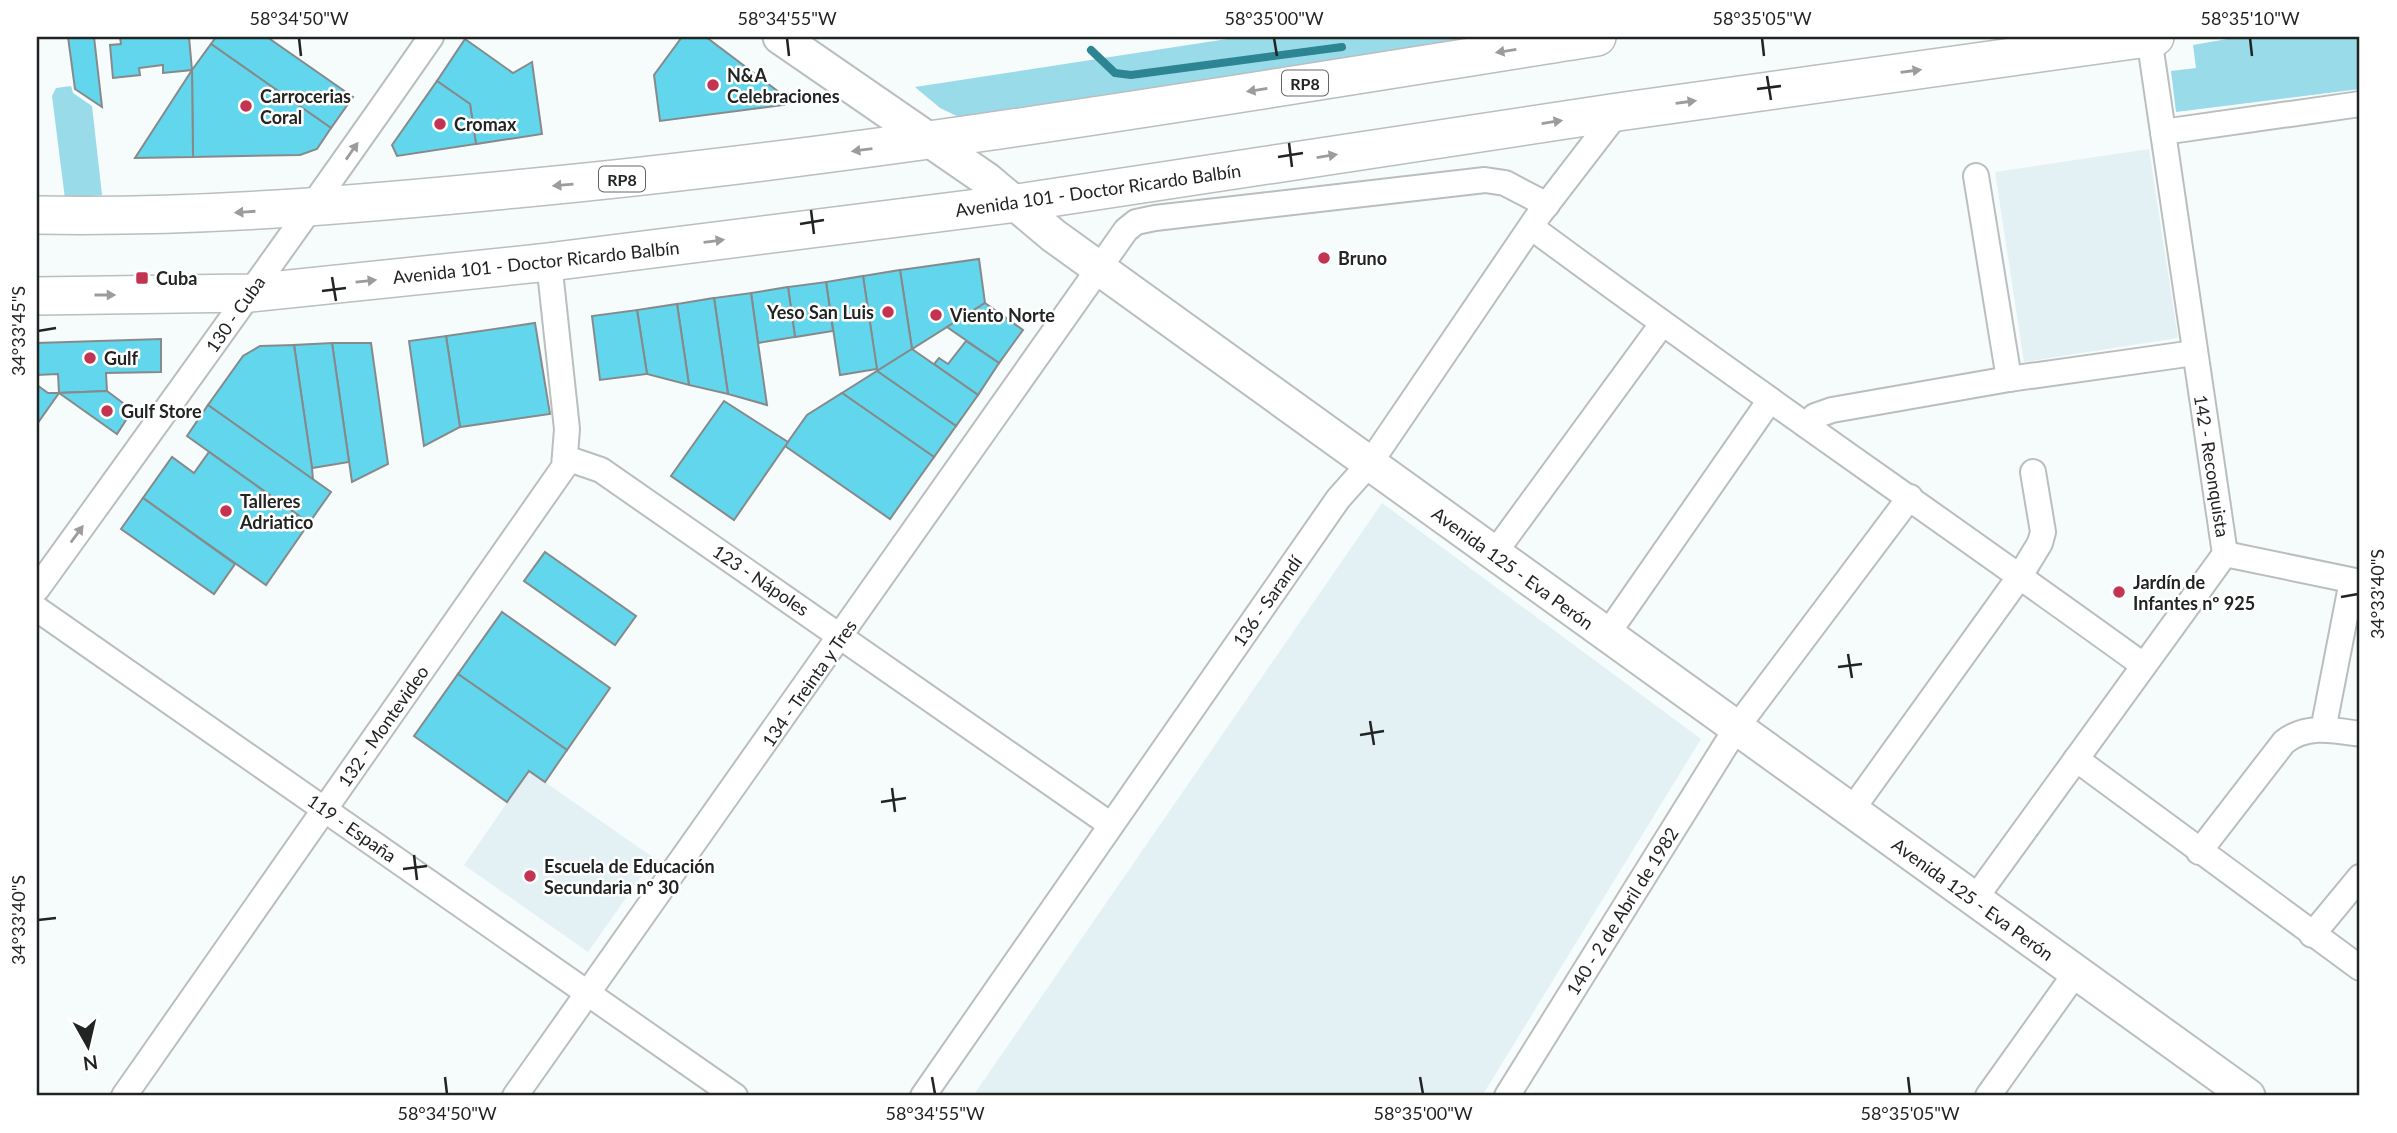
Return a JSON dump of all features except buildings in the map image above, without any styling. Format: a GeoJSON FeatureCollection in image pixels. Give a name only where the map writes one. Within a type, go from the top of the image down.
{"type":"FeatureCollection","features":[{"type":"Feature","properties":{"kind":"main road","name":"RP8"},"geometry":{"type":"LineString","coordinates":[[37,215],[192,215],[313,207],[634,178],[930,141],[1597,37]]}},
{"type":"Feature","properties":{"kind":"main road","name":"Avenida 101 - Doctor Ricardo Balbín"},"geometry":{"type":"LineString","coordinates":[[37,296],[250,293],[549,262],[1017,203],[1618,112],[2151,37]]}},
{"type":"Feature","properties":{"kind":"street","name":"130 - Cuba"},"geometry":{"type":"LineString","coordinates":[[37,589],[313,207],[431,37]]}},
{"type":"Feature","properties":{"kind":"street","name":"Avenida 125 - Eva Perón"},"geometry":{"type":"LineString","coordinates":[[780,37],[1017,203],[1054,236],[1370,463],[1493,555],[1737,727],[2075,974],[2248,1096]]}},
{"type":"Feature","properties":{"kind":"street","name":"142 - Reconquista"},"geometry":{"type":"LineString","coordinates":[[1974,901],[2225,554],[2194,353],[2151,37]]}},
{"type":"Feature","properties":{"kind":"street"},"geometry":{"type":"LineString","coordinates":[[2163,132],[2360,104]]}},
{"type":"Feature","properties":{"kind":"street","name":"136 - Sarandí"},"geometry":{"type":"LineString","coordinates":[[923,1096],[1338,499],[1370,463],[1531,227],[1618,112]]}},
{"type":"Feature","properties":{"kind":"street"},"geometry":{"type":"LineString","coordinates":[[1976,176],[2009,379]]}},
{"type":"Feature","properties":{"kind":"street","name":"134 - Treinta y Tres"},"geometry":{"type":"LineString","coordinates":[[515,1096],[1126,230],[1136,222],[1155,218],[1485,180],[1505,183],[1547,205]]}},
{"type":"Feature","properties":{"kind":"street"},"geometry":{"type":"LineString","coordinates":[[1531,227],[1662,324],[1910,496],[2143,665]]}},
{"type":"Feature","properties":{"kind":"street"},"geometry":{"type":"LineString","coordinates":[[549,262],[567,429],[566,458]]}},
{"type":"Feature","properties":{"kind":"street"},"geometry":{"type":"LineString","coordinates":[[1493,555],[1662,324]]}},
{"type":"Feature","properties":{"kind":"street"},"geometry":{"type":"LineString","coordinates":[[1806,425],[1815,416],[1832,410],[2009,379],[2194,353]]}},
{"type":"Feature","properties":{"kind":"street"},"geometry":{"type":"LineString","coordinates":[[1606,636],[1770,400]]}},
{"type":"Feature","properties":{"kind":"street","name":"123 - Nápoles"},"geometry":{"type":"LineString","coordinates":[[566,458],[601,470],[842,635],[1111,825]]}},
{"type":"Feature","properties":{"kind":"street","name":"132 - Montevideo"},"geometry":{"type":"LineString","coordinates":[[124,1096],[559,475],[566,458]]}},
{"type":"Feature","properties":{"kind":"street"},"geometry":{"type":"LineString","coordinates":[[1852,811],[2020,576],[2040,543],[2043,532],[2033,471]]}},
{"type":"Feature","properties":{"kind":"street","name":"140 - 2 de Abril de 1982"},"geometry":{"type":"LineString","coordinates":[[1507,1096],[1737,727],[1910,496]]}},
{"type":"Feature","properties":{"kind":"street"},"geometry":{"type":"LineString","coordinates":[[2225,554],[2356,581],[2325,720],[2328,729]]}},
{"type":"Feature","properties":{"kind":"street","name":"119 - España"},"geometry":{"type":"LineString","coordinates":[[37,609],[735,1096]]}},
{"type":"Feature","properties":{"kind":"street"},"geometry":{"type":"LineString","coordinates":[[2199,852],[2284,742],[2297,732],[2328,729],[2360,734]]}},
{"type":"Feature","properties":{"kind":"street"},"geometry":{"type":"LineString","coordinates":[[2076,759],[2360,968]]}},
{"type":"Feature","properties":{"kind":"street"},"geometry":{"type":"LineString","coordinates":[[2312,935],[2360,877]]}},
{"type":"Feature","properties":{"kind":"street"},"geometry":{"type":"LineString","coordinates":[[1992,1095],[2075,974]]}},
{"type":"Feature","properties":{"kind":"shaded area"},"geometry":{"type":"Polygon","coordinates":[[[1240,37],[1480,37],[961,118],[940,108],[915,87],[1240,37]]]}},
{"type":"Feature","properties":{"kind":"shaded area"},"geometry":{"type":"Polygon","coordinates":[[[2239,37],[2360,37],[2360,89],[2176,112],[2171,71],[2196,68],[2193,45],[2239,37]]]}},
{"type":"Feature","properties":{"kind":"shaded area"},"geometry":{"type":"Polygon","coordinates":[[[71,86],[73,93],[92,106],[102,195],[65,199],[52,96],[56,88],[71,86]]]}},
{"type":"Feature","properties":{"kind":"shaded area"},"geometry":{"type":"Polygon","coordinates":[[[2149,149],[2178,338],[2024,362],[1995,172],[2149,149]]]}},
{"type":"Feature","properties":{"kind":"shaded area"},"geometry":{"type":"Polygon","coordinates":[[[1382,503],[1701,739],[1482,1096],[973,1096],[1382,503]]]}},
{"type":"Feature","properties":{"kind":"shaded area"},"geometry":{"type":"Polygon","coordinates":[[[529,771],[654,858],[588,952],[464,865],[529,771]]]}},
{"type":"Feature","properties":{"kind":"waterway"},"geometry":{"type":"LineString","coordinates":[[1091,50],[1115,73],[1131,75],[1342,47]]}},
{"type":"Feature","properties":{"kind":"place","name":"N&A Celebraciones"},"geometry":{"type":"Point","coordinates":[713,85]}},
{"type":"Feature","properties":{"kind":"place","name":"Carrocerias Coral"},"geometry":{"type":"Point","coordinates":[246,106]}},
{"type":"Feature","properties":{"kind":"place","name":"Cromax"},"geometry":{"type":"Point","coordinates":[440,124]}},
{"type":"Feature","properties":{"kind":"place","name":"Bruno"},"geometry":{"type":"Point","coordinates":[1324,258]}},
{"type":"Feature","properties":{"kind":"place","name":"Cuba"},"geometry":{"type":"Point","coordinates":[142,278]}},
{"type":"Feature","properties":{"kind":"place","name":"Yeso San Luis"},"geometry":{"type":"Point","coordinates":[888,312]}},
{"type":"Feature","properties":{"kind":"place","name":"Viento Norte"},"geometry":{"type":"Point","coordinates":[936,315]}},
{"type":"Feature","properties":{"kind":"place","name":"Gulf"},"geometry":{"type":"Point","coordinates":[90,358]}},
{"type":"Feature","properties":{"kind":"place","name":"Gulf Store"},"geometry":{"type":"Point","coordinates":[107,411]}},
{"type":"Feature","properties":{"kind":"place","name":"Talleres Adriatico"},"geometry":{"type":"Point","coordinates":[226,511]}},
{"type":"Feature","properties":{"kind":"place","name":"Jardín de Infantes nº 925"},"geometry":{"type":"Point","coordinates":[2119,592]}},
{"type":"Feature","properties":{"kind":"place","name":"Escuela de Educación Secundaria nº 30"},"geometry":{"type":"Point","coordinates":[530,876]}}]}
